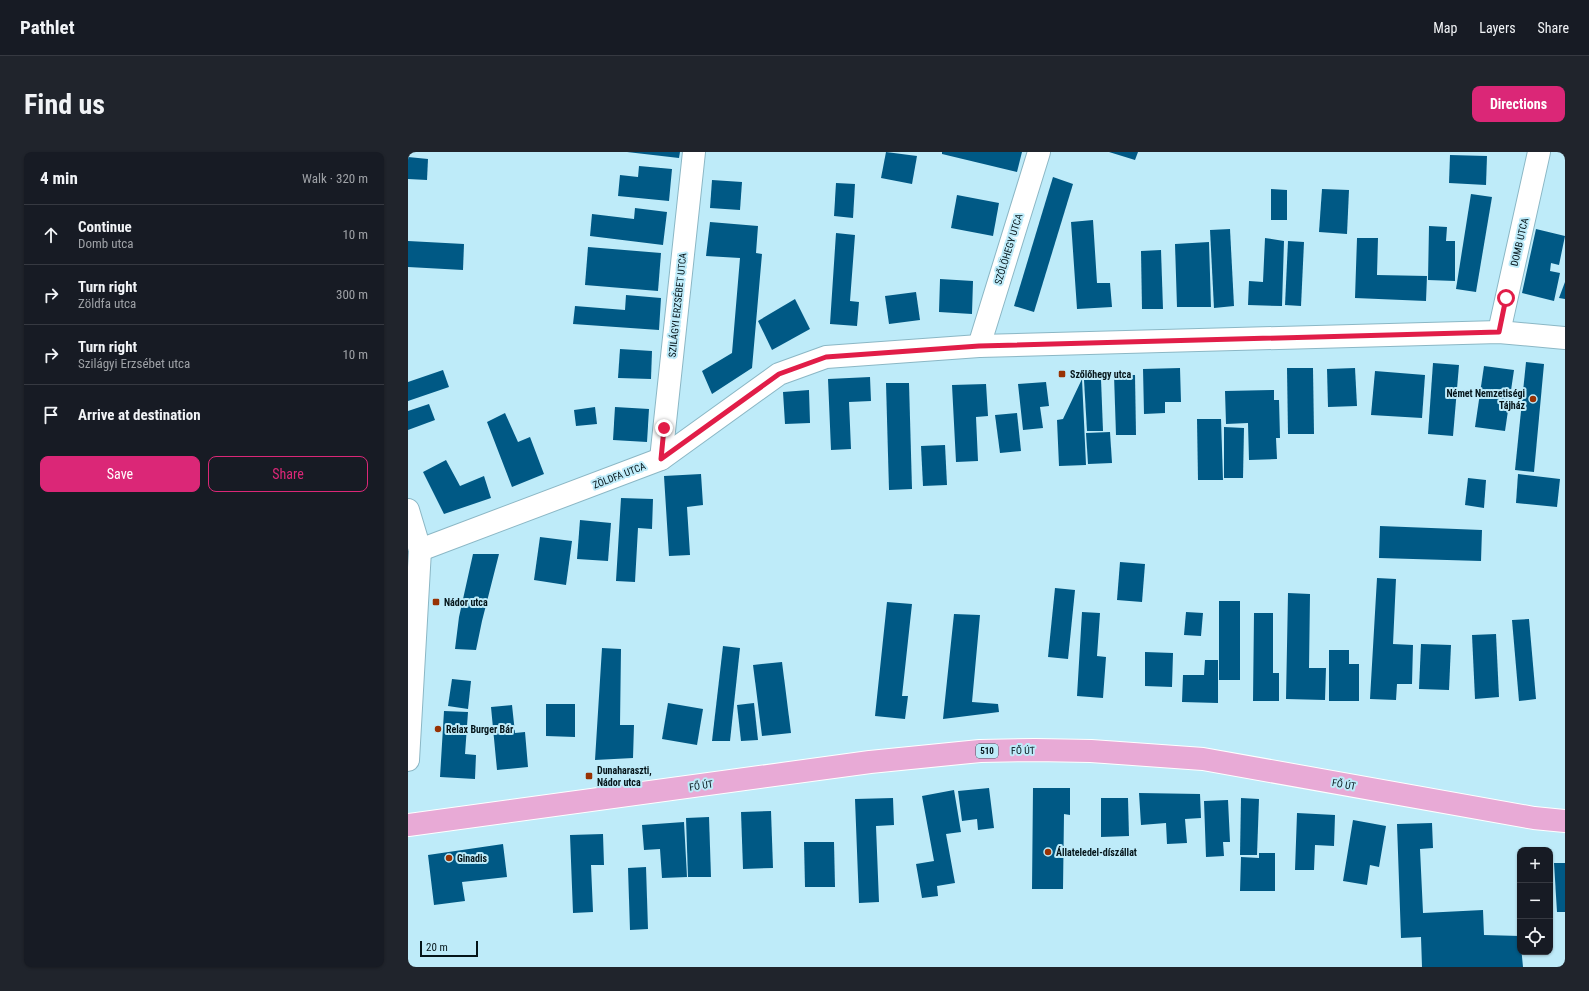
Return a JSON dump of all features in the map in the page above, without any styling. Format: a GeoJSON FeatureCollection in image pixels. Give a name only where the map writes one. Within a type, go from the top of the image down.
{"type":"FeatureCollection","features":[{"type":"Feature","properties":{"kind":"main road","name":"FŐ ÚT"},"geometry":{"type":"LineString","coordinates":[[408,825],[870,762],[980,751],[1035,750],[1091,751],[1203,759],[1534,818],[1565,821]]}},
{"type":"Feature","properties":{"kind":"street","name":"SZILÁGYI ERZSÉBET UTCA"},"geometry":{"type":"LineString","coordinates":[[661,459],[694,152]]}},
{"type":"Feature","properties":{"kind":"street","name":"SZŐLÖHEGY UTCA"},"geometry":{"type":"LineString","coordinates":[[979,346],[1038,152]]}},
{"type":"Feature","properties":{"kind":"street","name":"DOMB UTCA"},"geometry":{"type":"LineString","coordinates":[[1499,332],[1539,152]]}},
{"type":"Feature","properties":{"kind":"street","name":"ZÖLDFA UTCA"},"geometry":{"type":"LineString","coordinates":[[420,550],[661,459],[779,374],[826,357],[979,346],[1499,332],[1565,338]]}},
{"type":"Feature","properties":{"kind":"street"},"geometry":{"type":"LineString","coordinates":[[408,510],[420,550],[408,760]]}},
{"type":"Feature","properties":{"kind":"building"},"geometry":{"type":"Polygon","coordinates":[[[627,152],[680,152],[679,158],[627,152]]]}},
{"type":"Feature","properties":{"kind":"building"},"geometry":{"type":"Polygon","coordinates":[[[886,152],[917,156],[912,184],[881,178],[886,152]]]}},
{"type":"Feature","properties":{"kind":"building"},"geometry":{"type":"Polygon","coordinates":[[[942,152],[1022,152],[1017,172],[942,154],[942,152]]]}},
{"type":"Feature","properties":{"kind":"building"},"geometry":{"type":"Polygon","coordinates":[[[1109,152],[1138,152],[1135,160],[1109,152]]]}},
{"type":"Feature","properties":{"kind":"building"},"geometry":{"type":"Polygon","coordinates":[[[1450,155],[1487,156],[1486,185],[1449,183],[1450,155]]]}},
{"type":"Feature","properties":{"kind":"building"},"geometry":{"type":"Polygon","coordinates":[[[408,157],[428,159],[427,180],[408,179],[408,157]]]}},
{"type":"Feature","properties":{"kind":"building"},"geometry":{"type":"Polygon","coordinates":[[[639,166],[672,169],[669,201],[618,196],[620,175],[638,177],[639,166]]]}},
{"type":"Feature","properties":{"kind":"building"},"geometry":{"type":"Polygon","coordinates":[[[1053,177],[1073,184],[1034,312],[1014,306],[1053,177]]]}},
{"type":"Feature","properties":{"kind":"building"},"geometry":{"type":"Polygon","coordinates":[[[712,180],[742,182],[740,210],[710,208],[712,180]]]}},
{"type":"Feature","properties":{"kind":"building"},"geometry":{"type":"Polygon","coordinates":[[[836,183],[855,184],[853,218],[834,216],[836,183]]]}},
{"type":"Feature","properties":{"kind":"building"},"geometry":{"type":"Polygon","coordinates":[[[1271,189],[1287,190],[1287,220],[1271,220],[1271,189]]]}},
{"type":"Feature","properties":{"kind":"building"},"geometry":{"type":"Polygon","coordinates":[[[1322,189],[1349,190],[1347,234],[1319,232],[1322,189]]]}},
{"type":"Feature","properties":{"kind":"building"},"geometry":{"type":"Polygon","coordinates":[[[1471,194],[1492,197],[1476,292],[1456,289],[1471,194]]]}},
{"type":"Feature","properties":{"kind":"building"},"geometry":{"type":"Polygon","coordinates":[[[957,195],[999,203],[993,236],[951,228],[957,195]]]}},
{"type":"Feature","properties":{"kind":"building"},"geometry":{"type":"Polygon","coordinates":[[[635,208],[667,212],[663,245],[590,236],[592,214],[634,219],[635,208]]]}},
{"type":"Feature","properties":{"kind":"building"},"geometry":{"type":"Polygon","coordinates":[[[1093,220],[1097,283],[1110,283],[1112,307],[1077,309],[1071,222],[1093,220]]]}},
{"type":"Feature","properties":{"kind":"building"},"geometry":{"type":"Polygon","coordinates":[[[710,222],[758,226],[756,253],[762,254],[752,368],[712,394],[702,371],[732,353],[740,258],[706,256],[710,222]]]}},
{"type":"Feature","properties":{"kind":"building"},"geometry":{"type":"Polygon","coordinates":[[[1429,226],[1447,227],[1446,241],[1455,241],[1455,281],[1428,280],[1429,226]]]}},
{"type":"Feature","properties":{"kind":"building"},"geometry":{"type":"Polygon","coordinates":[[[1230,229],[1234,306],[1214,308],[1210,230],[1230,229]]]}},
{"type":"Feature","properties":{"kind":"building"},"geometry":{"type":"Polygon","coordinates":[[[1536,229],[1565,236],[1559,265],[1551,263],[1550,271],[1560,273],[1554,301],[1522,293],[1536,229]]]}},
{"type":"Feature","properties":{"kind":"building"},"geometry":{"type":"Polygon","coordinates":[[[836,233],[855,235],[850,301],[859,302],[857,326],[830,324],[836,233]]]}},
{"type":"Feature","properties":{"kind":"building"},"geometry":{"type":"Polygon","coordinates":[[[1265,238],[1284,241],[1282,306],[1248,305],[1249,281],[1263,282],[1265,238]]]}},
{"type":"Feature","properties":{"kind":"building"},"geometry":{"type":"Polygon","coordinates":[[[1357,238],[1378,238],[1377,275],[1427,276],[1426,301],[1355,298],[1357,238]]]}},
{"type":"Feature","properties":{"kind":"building"},"geometry":{"type":"Polygon","coordinates":[[[408,241],[464,244],[463,270],[408,267],[408,241]]]}},
{"type":"Feature","properties":{"kind":"building"},"geometry":{"type":"Polygon","coordinates":[[[1288,241],[1304,242],[1301,306],[1285,305],[1288,241]]]}},
{"type":"Feature","properties":{"kind":"building"},"geometry":{"type":"Polygon","coordinates":[[[1209,242],[1211,307],[1177,307],[1175,244],[1209,242]]]}},
{"type":"Feature","properties":{"kind":"building"},"geometry":{"type":"Polygon","coordinates":[[[588,247],[661,253],[658,291],[585,285],[588,247]]]}},
{"type":"Feature","properties":{"kind":"building"},"geometry":{"type":"Polygon","coordinates":[[[1161,250],[1163,309],[1142,309],[1141,251],[1161,250]]]}},
{"type":"Feature","properties":{"kind":"building"},"geometry":{"type":"Polygon","coordinates":[[[940,279],[973,281],[972,314],[939,312],[940,279]]]}},
{"type":"Feature","properties":{"kind":"building"},"geometry":{"type":"Polygon","coordinates":[[[1565,282],[1565,299],[1559,298],[1565,282]]]}},
{"type":"Feature","properties":{"kind":"building"},"geometry":{"type":"Polygon","coordinates":[[[916,292],[920,320],[889,324],[885,296],[916,292]]]}},
{"type":"Feature","properties":{"kind":"building"},"geometry":{"type":"Polygon","coordinates":[[[626,295],[661,298],[659,330],[573,324],[575,306],[625,310],[626,295]]]}},
{"type":"Feature","properties":{"kind":"building"},"geometry":{"type":"Polygon","coordinates":[[[795,299],[810,329],[772,350],[758,321],[795,299]]]}},
{"type":"Feature","properties":{"kind":"building"},"geometry":{"type":"Polygon","coordinates":[[[620,349],[652,351],[651,379],[618,378],[620,349]]]}},
{"type":"Feature","properties":{"kind":"building"},"geometry":{"type":"Polygon","coordinates":[[[1526,362],[1544,364],[1534,472],[1515,470],[1526,362]]]}},
{"type":"Feature","properties":{"kind":"building"},"geometry":{"type":"Polygon","coordinates":[[[1433,363],[1459,365],[1453,436],[1428,434],[1433,363]]]}},
{"type":"Feature","properties":{"kind":"building"},"geometry":{"type":"Polygon","coordinates":[[[1484,366],[1514,370],[1505,431],[1475,427],[1484,366]]]}},
{"type":"Feature","properties":{"kind":"building"},"geometry":{"type":"Polygon","coordinates":[[[1180,368],[1181,402],[1165,402],[1165,413],[1144,414],[1143,369],[1180,368]]]}},
{"type":"Feature","properties":{"kind":"building"},"geometry":{"type":"Polygon","coordinates":[[[1287,368],[1313,368],[1314,434],[1288,434],[1287,368]]]}},
{"type":"Feature","properties":{"kind":"building"},"geometry":{"type":"Polygon","coordinates":[[[1355,368],[1357,406],[1328,407],[1327,369],[1355,368]]]}},
{"type":"Feature","properties":{"kind":"building"},"geometry":{"type":"Polygon","coordinates":[[[443,370],[449,387],[408,401],[408,382],[443,370]]]}},
{"type":"Feature","properties":{"kind":"building"},"geometry":{"type":"Polygon","coordinates":[[[1375,371],[1425,375],[1422,418],[1371,415],[1375,371]]]}},
{"type":"Feature","properties":{"kind":"building"},"geometry":{"type":"Polygon","coordinates":[[[1114,375],[1135,375],[1136,435],[1116,435],[1114,375]]]}},
{"type":"Feature","properties":{"kind":"building"},"geometry":{"type":"Polygon","coordinates":[[[870,377],[871,401],[849,402],[851,449],[831,450],[828,379],[870,377]]]}},
{"type":"Feature","properties":{"kind":"building"},"geometry":{"type":"Polygon","coordinates":[[[1082,379],[1086,465],[1059,466],[1057,420],[1063,419],[1082,379]]]}},
{"type":"Feature","properties":{"kind":"building"},"geometry":{"type":"Polygon","coordinates":[[[1101,379],[1103,431],[1087,431],[1084,380],[1101,379]]]}},
{"type":"Feature","properties":{"kind":"building"},"geometry":{"type":"Polygon","coordinates":[[[1046,382],[1049,406],[1040,407],[1043,428],[1023,430],[1018,384],[1046,382]]]}},
{"type":"Feature","properties":{"kind":"building"},"geometry":{"type":"Polygon","coordinates":[[[886,383],[909,383],[912,489],[889,490],[886,383]]]}},
{"type":"Feature","properties":{"kind":"building"},"geometry":{"type":"Polygon","coordinates":[[[986,384],[988,416],[976,417],[978,461],[956,462],[952,385],[986,384]]]}},
{"type":"Feature","properties":{"kind":"building"},"geometry":{"type":"Polygon","coordinates":[[[809,390],[810,423],[785,424],[783,392],[809,390]]]}},
{"type":"Feature","properties":{"kind":"building"},"geometry":{"type":"Polygon","coordinates":[[[1274,390],[1274,400],[1279,400],[1280,438],[1276,438],[1277,459],[1249,460],[1248,423],[1226,424],[1225,391],[1274,390]]]}},
{"type":"Feature","properties":{"kind":"building"},"geometry":{"type":"Polygon","coordinates":[[[429,404],[435,420],[408,430],[408,411],[429,404]]]}},
{"type":"Feature","properties":{"kind":"building"},"geometry":{"type":"Polygon","coordinates":[[[595,407],[597,424],[576,426],[574,410],[595,407]]]}},
{"type":"Feature","properties":{"kind":"building"},"geometry":{"type":"Polygon","coordinates":[[[615,407],[649,409],[647,442],[613,440],[615,407]]]}},
{"type":"Feature","properties":{"kind":"building"},"geometry":{"type":"Polygon","coordinates":[[[505,413],[518,442],[530,437],[544,474],[512,487],[487,422],[505,413]]]}},
{"type":"Feature","properties":{"kind":"building"},"geometry":{"type":"Polygon","coordinates":[[[1017,413],[1021,451],[1000,453],[995,415],[1017,413]]]}},
{"type":"Feature","properties":{"kind":"building"},"geometry":{"type":"Polygon","coordinates":[[[1197,419],[1221,419],[1223,480],[1198,480],[1197,419]]]}},
{"type":"Feature","properties":{"kind":"building"},"geometry":{"type":"Polygon","coordinates":[[[1224,427],[1244,428],[1243,478],[1224,478],[1224,427]]]}},
{"type":"Feature","properties":{"kind":"building"},"geometry":{"type":"Polygon","coordinates":[[[1110,432],[1112,463],[1088,464],[1086,433],[1110,432]]]}},
{"type":"Feature","properties":{"kind":"building"},"geometry":{"type":"Polygon","coordinates":[[[945,445],[947,485],[923,486],[921,446],[945,445]]]}},
{"type":"Feature","properties":{"kind":"building"},"geometry":{"type":"Polygon","coordinates":[[[446,460],[460,486],[484,476],[491,498],[444,514],[423,472],[446,460]]]}},
{"type":"Feature","properties":{"kind":"building"},"geometry":{"type":"Polygon","coordinates":[[[701,474],[703,505],[687,507],[690,555],[669,556],[664,476],[701,474]]]}},
{"type":"Feature","properties":{"kind":"building"},"geometry":{"type":"Polygon","coordinates":[[[1518,474],[1560,479],[1557,507],[1516,503],[1518,474]]]}},
{"type":"Feature","properties":{"kind":"building"},"geometry":{"type":"Polygon","coordinates":[[[1468,478],[1486,480],[1484,508],[1465,505],[1468,478]]]}},
{"type":"Feature","properties":{"kind":"building"},"geometry":{"type":"Polygon","coordinates":[[[621,498],[653,499],[652,529],[638,528],[635,582],[616,581],[621,498]]]}},
{"type":"Feature","properties":{"kind":"building"},"geometry":{"type":"Polygon","coordinates":[[[580,520],[611,523],[608,561],[577,559],[580,520]]]}},
{"type":"Feature","properties":{"kind":"building"},"geometry":{"type":"Polygon","coordinates":[[[1380,526],[1482,530],[1481,561],[1379,558],[1380,526]]]}},
{"type":"Feature","properties":{"kind":"building"},"geometry":{"type":"Polygon","coordinates":[[[540,537],[572,541],[566,585],[534,580],[540,537]]]}},
{"type":"Feature","properties":{"kind":"building"},"geometry":{"type":"Polygon","coordinates":[[[473,554],[499,554],[476,650],[455,649],[459,617],[473,554]]]}},
{"type":"Feature","properties":{"kind":"building"},"geometry":{"type":"Polygon","coordinates":[[[1120,562],[1145,564],[1142,602],[1117,600],[1120,562]]]}},
{"type":"Feature","properties":{"kind":"building"},"geometry":{"type":"Polygon","coordinates":[[[1377,578],[1396,579],[1393,644],[1413,645],[1412,684],[1397,684],[1396,700],[1370,699],[1377,578]]]}},
{"type":"Feature","properties":{"kind":"building"},"geometry":{"type":"Polygon","coordinates":[[[1055,588],[1075,590],[1068,659],[1048,657],[1055,588]]]}},
{"type":"Feature","properties":{"kind":"building"},"geometry":{"type":"Polygon","coordinates":[[[1288,593],[1310,594],[1309,668],[1326,668],[1325,700],[1286,699],[1288,593]]]}},
{"type":"Feature","properties":{"kind":"building"},"geometry":{"type":"Polygon","coordinates":[[[1219,601],[1240,601],[1240,680],[1219,680],[1219,601]]]}},
{"type":"Feature","properties":{"kind":"building"},"geometry":{"type":"Polygon","coordinates":[[[887,602],[912,604],[902,696],[908,696],[905,719],[875,716],[887,602]]]}},
{"type":"Feature","properties":{"kind":"building"},"geometry":{"type":"Polygon","coordinates":[[[1082,612],[1100,613],[1097,656],[1106,657],[1103,698],[1077,696],[1082,612]]]}},
{"type":"Feature","properties":{"kind":"building"},"geometry":{"type":"Polygon","coordinates":[[[1186,612],[1203,613],[1201,636],[1184,635],[1186,612]]]}},
{"type":"Feature","properties":{"kind":"building"},"geometry":{"type":"Polygon","coordinates":[[[1254,613],[1273,613],[1273,673],[1279,673],[1279,701],[1253,701],[1254,613]]]}},
{"type":"Feature","properties":{"kind":"building"},"geometry":{"type":"Polygon","coordinates":[[[954,614],[980,615],[972,702],[998,704],[999,712],[943,719],[954,614]]]}},
{"type":"Feature","properties":{"kind":"building"},"geometry":{"type":"Polygon","coordinates":[[[1529,619],[1536,699],[1519,701],[1512,620],[1529,619]]]}},
{"type":"Feature","properties":{"kind":"building"},"geometry":{"type":"Polygon","coordinates":[[[1496,634],[1499,697],[1475,699],[1472,635],[1496,634]]]}},
{"type":"Feature","properties":{"kind":"building"},"geometry":{"type":"Polygon","coordinates":[[[1421,644],[1451,645],[1449,690],[1419,689],[1421,644]]]}},
{"type":"Feature","properties":{"kind":"building"},"geometry":{"type":"Polygon","coordinates":[[[723,646],[740,648],[730,741],[712,741],[723,646]]]}},
{"type":"Feature","properties":{"kind":"building"},"geometry":{"type":"Polygon","coordinates":[[[602,648],[621,649],[620,725],[634,725],[633,758],[595,760],[602,648]]]}},
{"type":"Feature","properties":{"kind":"building"},"geometry":{"type":"Polygon","coordinates":[[[1329,650],[1349,650],[1349,664],[1359,664],[1359,701],[1329,701],[1329,650]]]}},
{"type":"Feature","properties":{"kind":"building"},"geometry":{"type":"Polygon","coordinates":[[[1145,652],[1173,653],[1172,687],[1145,686],[1145,652]]]}},
{"type":"Feature","properties":{"kind":"building"},"geometry":{"type":"Polygon","coordinates":[[[1205,660],[1218,660],[1218,703],[1182,702],[1183,675],[1204,675],[1205,660]]]}},
{"type":"Feature","properties":{"kind":"building"},"geometry":{"type":"Polygon","coordinates":[[[782,662],[791,733],[762,736],[753,665],[782,662]]]}},
{"type":"Feature","properties":{"kind":"building"},"geometry":{"type":"Polygon","coordinates":[[[452,679],[471,681],[468,709],[448,706],[452,679]]]}},
{"type":"Feature","properties":{"kind":"building"},"geometry":{"type":"Polygon","coordinates":[[[668,703],[703,709],[697,745],[662,739],[668,703]]]}},
{"type":"Feature","properties":{"kind":"building"},"geometry":{"type":"Polygon","coordinates":[[[754,703],[758,740],[741,741],[737,705],[754,703]]]}},
{"type":"Feature","properties":{"kind":"building"},"geometry":{"type":"Polygon","coordinates":[[[546,704],[575,704],[575,737],[546,736],[546,704]]]}},
{"type":"Feature","properties":{"kind":"building"},"geometry":{"type":"Polygon","coordinates":[[[512,705],[515,733],[525,732],[528,767],[497,770],[491,707],[512,705]]]}},
{"type":"Feature","properties":{"kind":"building"},"geometry":{"type":"Polygon","coordinates":[[[444,711],[468,712],[465,754],[476,755],[475,779],[440,777],[444,711]]]}},
{"type":"Feature","properties":{"kind":"building"},"geometry":{"type":"Polygon","coordinates":[[[989,788],[994,828],[978,830],[977,819],[962,821],[958,791],[989,788]]]}},
{"type":"Feature","properties":{"kind":"building","name":"Állateledel-díszállat"},"geometry":{"type":"Polygon","coordinates":[[[1033,788],[1070,788],[1070,815],[1064,814],[1063,889],[1032,889],[1033,788]]]}},
{"type":"Feature","properties":{"kind":"building"},"geometry":{"type":"Polygon","coordinates":[[[954,790],[961,832],[946,834],[955,883],[937,886],[938,896],[922,898],[916,864],[934,861],[922,796],[954,790]]]}},
{"type":"Feature","properties":{"kind":"building"},"geometry":{"type":"Polygon","coordinates":[[[1139,793],[1200,794],[1201,818],[1185,819],[1187,843],[1167,844],[1166,823],[1141,825],[1139,793]]]}},
{"type":"Feature","properties":{"kind":"building"},"geometry":{"type":"Polygon","coordinates":[[[893,798],[894,825],[876,826],[879,902],[859,903],[855,799],[893,798]]]}},
{"type":"Feature","properties":{"kind":"building"},"geometry":{"type":"Polygon","coordinates":[[[1101,798],[1128,798],[1129,836],[1101,837],[1101,798]]]}},
{"type":"Feature","properties":{"kind":"building"},"geometry":{"type":"Polygon","coordinates":[[[1241,798],[1259,799],[1257,855],[1240,855],[1241,798]]]}},
{"type":"Feature","properties":{"kind":"building"},"geometry":{"type":"Polygon","coordinates":[[[1228,800],[1230,842],[1223,842],[1224,856],[1206,857],[1204,801],[1228,800]]]}},
{"type":"Feature","properties":{"kind":"building"},"geometry":{"type":"Polygon","coordinates":[[[771,811],[773,868],[743,869],[741,812],[771,811]]]}},
{"type":"Feature","properties":{"kind":"building"},"geometry":{"type":"Polygon","coordinates":[[[1297,813],[1335,815],[1334,846],[1315,845],[1314,870],[1295,870],[1297,813]]]}},
{"type":"Feature","properties":{"kind":"building"},"geometry":{"type":"Polygon","coordinates":[[[709,817],[711,877],[688,877],[686,818],[709,817]]]}},
{"type":"Feature","properties":{"kind":"building"},"geometry":{"type":"Polygon","coordinates":[[[1353,820],[1386,826],[1379,867],[1370,865],[1367,885],[1343,881],[1353,820]]]}},
{"type":"Feature","properties":{"kind":"building"},"geometry":{"type":"Polygon","coordinates":[[[684,822],[687,877],[662,878],[660,849],[644,850],[642,825],[684,822]]]}},
{"type":"Feature","properties":{"kind":"building"},"geometry":{"type":"Polygon","coordinates":[[[1432,823],[1433,848],[1420,849],[1423,913],[1483,910],[1484,935],[1517,936],[1517,955],[1522,955],[1523,967],[1422,967],[1421,937],[1401,938],[1397,824],[1432,823]]]}},
{"type":"Feature","properties":{"kind":"building"},"geometry":{"type":"Polygon","coordinates":[[[603,834],[604,865],[591,865],[593,912],[573,913],[570,835],[603,834]]]}},
{"type":"Feature","properties":{"kind":"building"},"geometry":{"type":"Polygon","coordinates":[[[804,842],[834,842],[835,887],[805,887],[804,842]]]}},
{"type":"Feature","properties":{"kind":"building"},"geometry":{"type":"Polygon","coordinates":[[[503,844],[507,877],[462,882],[465,901],[434,905],[428,855],[503,844]]]}},
{"type":"Feature","properties":{"kind":"building"},"geometry":{"type":"Polygon","coordinates":[[[1259,853],[1275,853],[1275,891],[1240,891],[1241,857],[1259,858],[1259,853]]]}},
{"type":"Feature","properties":{"kind":"building"},"geometry":{"type":"Polygon","coordinates":[[[1554,863],[1565,863],[1565,912],[1557,912],[1554,863]]]}},
{"type":"Feature","properties":{"kind":"building"},"geometry":{"type":"Polygon","coordinates":[[[646,867],[648,929],[630,930],[628,868],[646,867]]]}},
{"type":"Feature","properties":{"kind":"place","name":"Szőlőhegy utca"},"geometry":{"type":"Point","coordinates":[1062,374]}},
{"type":"Feature","properties":{"kind":"place","name":"Német Nemzetiségi Tájház"},"geometry":{"type":"Point","coordinates":[1533,399]}},
{"type":"Feature","properties":{"kind":"place","name":"Nádor utca"},"geometry":{"type":"Point","coordinates":[436,602]}},
{"type":"Feature","properties":{"kind":"place","name":"Relax Burger Bár"},"geometry":{"type":"Point","coordinates":[438,729]}},
{"type":"Feature","properties":{"kind":"place","name":"Dunaharaszti, Nádor utca"},"geometry":{"type":"Point","coordinates":[589,776]}},
{"type":"Feature","properties":{"kind":"place","name":"Állateledel-díszállat"},"geometry":{"type":"Point","coordinates":[1048,852]}},
{"type":"Feature","properties":{"kind":"place","name":"Ginadis"},"geometry":{"type":"Point","coordinates":[449,858]}},
{"type":"Feature","properties":{"kind":"route"},"geometry":{"type":"LineString","coordinates":[[664,428],[661,459],[779,374],[826,357],[979,346],[1499,332],[1506,298]]}}]}
